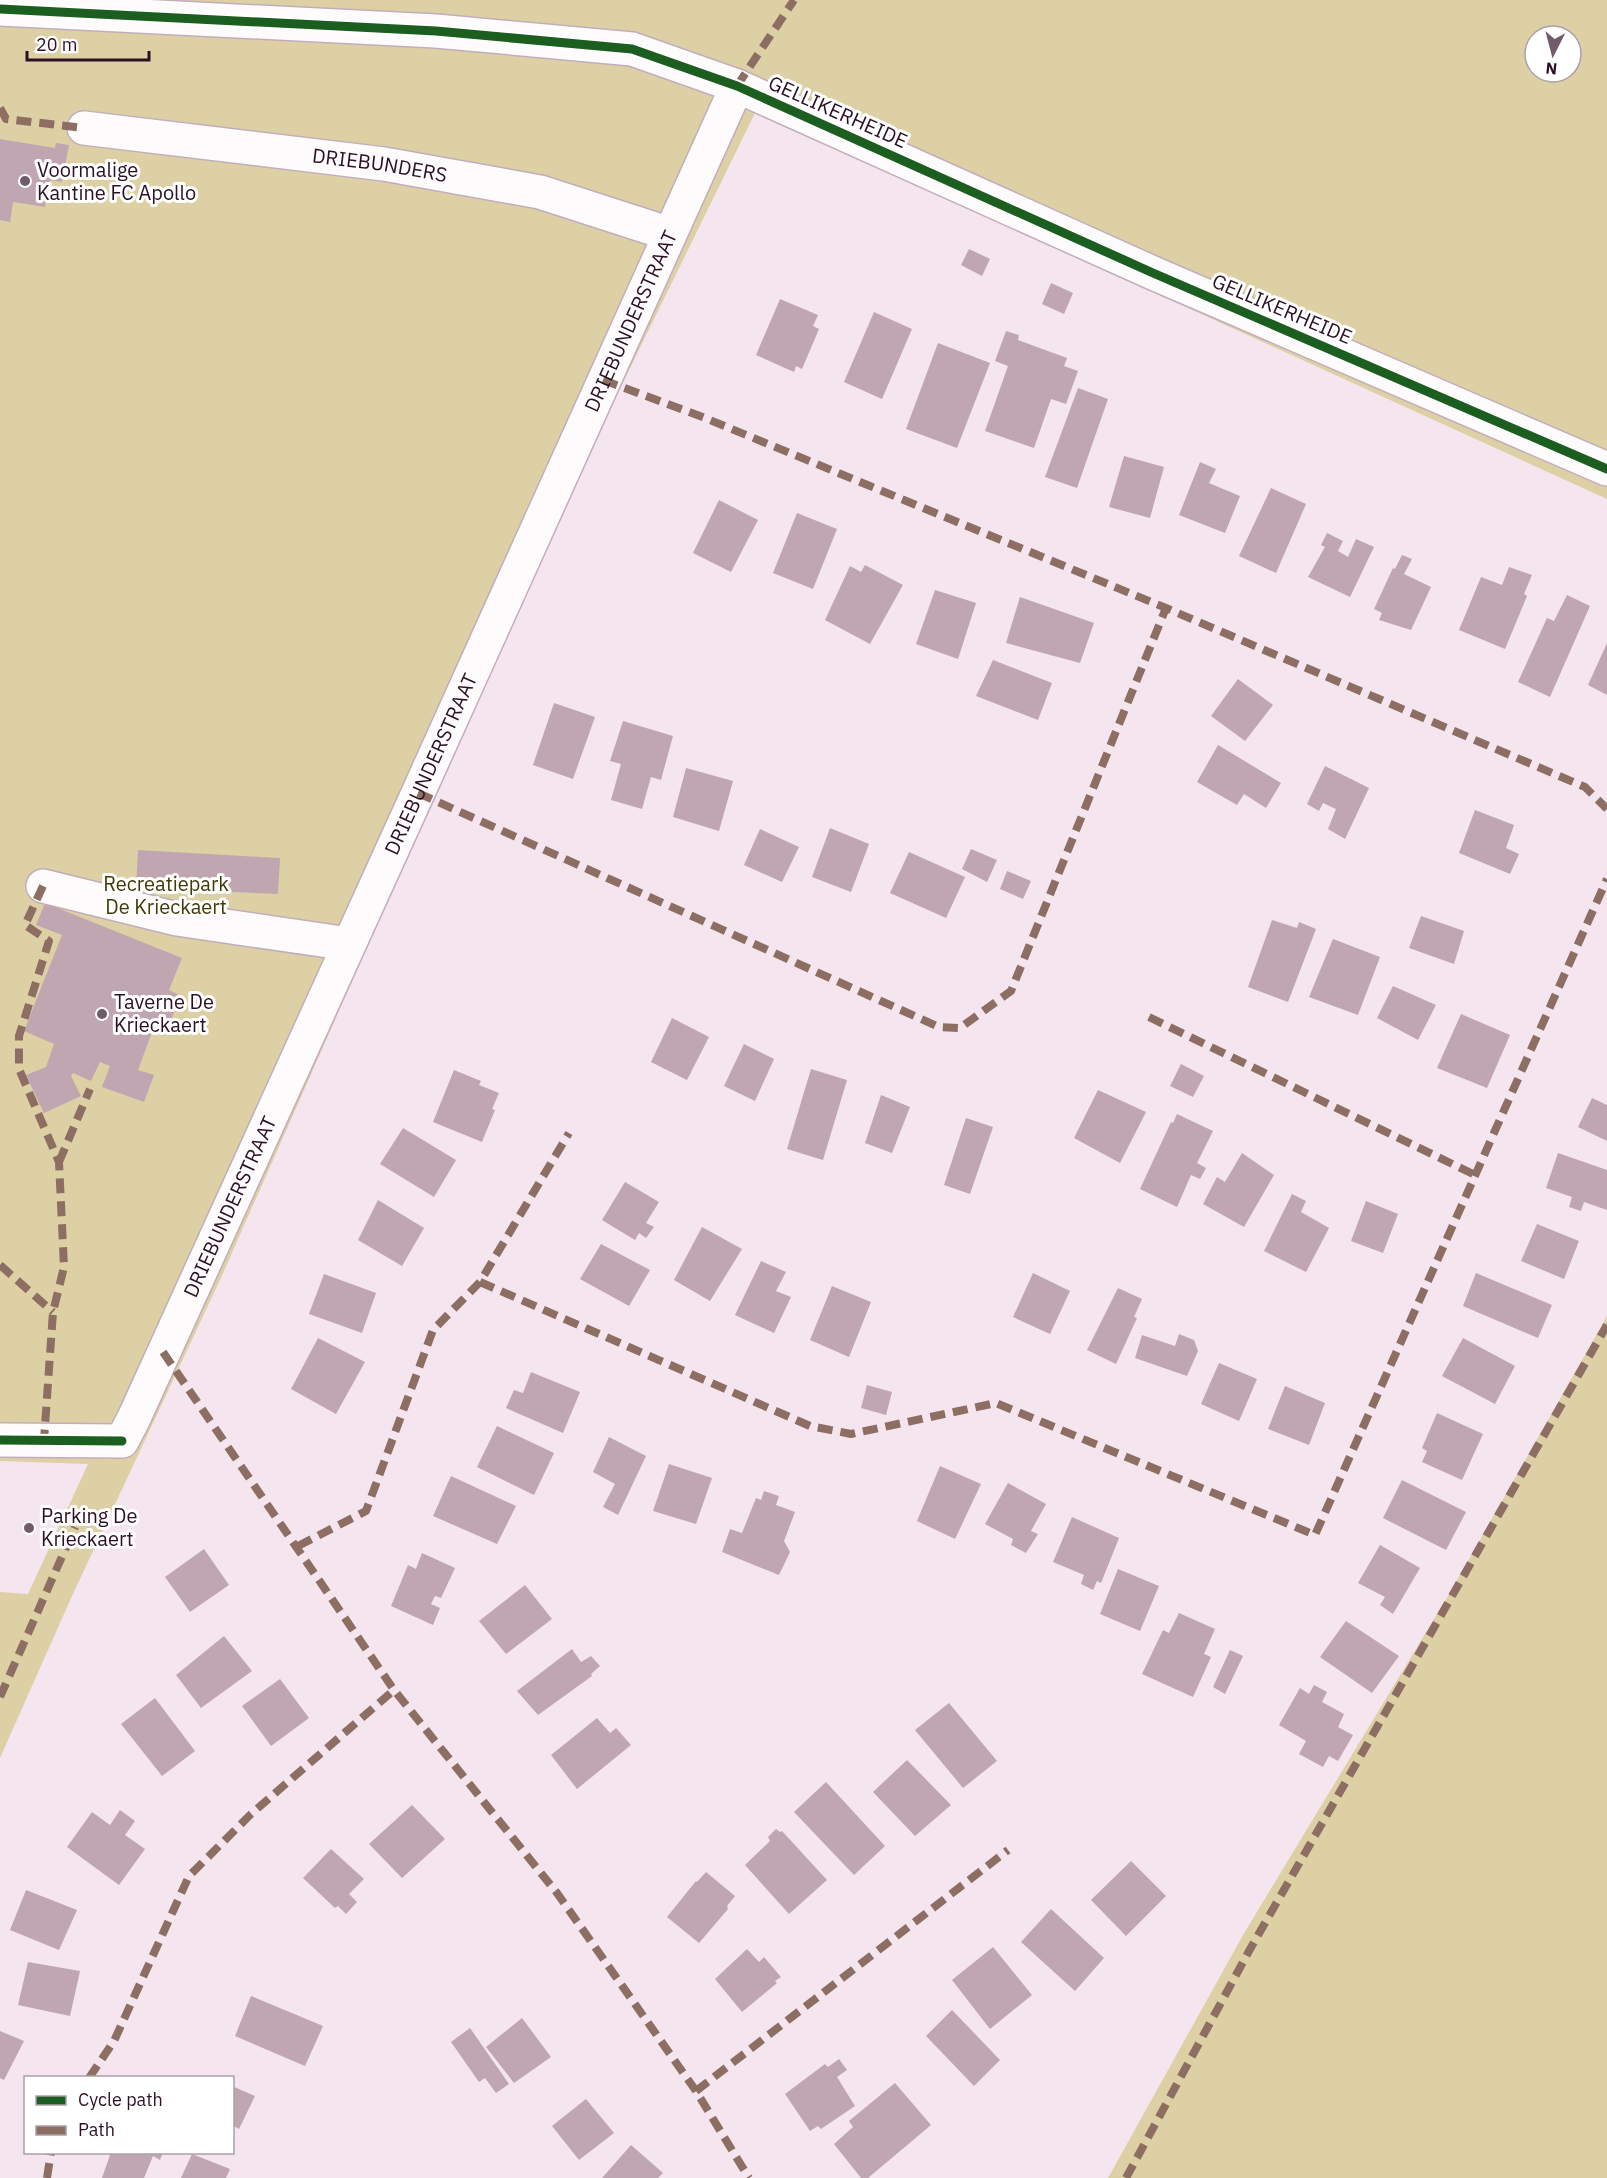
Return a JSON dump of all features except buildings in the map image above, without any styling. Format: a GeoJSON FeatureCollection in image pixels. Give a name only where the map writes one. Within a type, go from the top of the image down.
{"type":"FeatureCollection","features":[{"type":"Feature","properties":{"kind":"street","name":"GELLIKERHEIDE"},"geometry":{"type":"LineString","coordinates":[[0,9],[436,31],[632,49],[737,87],[1153,273],[1607,469]]}},
{"type":"Feature","properties":{"kind":"street","name":"DRIEBUNDERSTRAAT"},"geometry":{"type":"LineString","coordinates":[[0,1440],[122,1441],[737,87]]}},
{"type":"Feature","properties":{"kind":"street","name":"DRIEBUNDERS"},"geometry":{"type":"LineString","coordinates":[[84,128],[384,164],[540,192],[670,234]]}},
{"type":"Feature","properties":{"kind":"street"},"geometry":{"type":"LineString","coordinates":[[43,886],[177,919],[349,944]]}},
{"type":"Feature","properties":{"kind":"green space","name":"Recreatiepark De Krieckaert"},"geometry":{"type":"Polygon","coordinates":[[[0,0],[1607,0],[1607,499],[756,111],[561,509],[220,1280],[72,1596],[0,1758],[0,1592],[28,1594],[88,1464],[0,1461],[0,0]]]}},
{"type":"Feature","properties":{"kind":"green space"},"geometry":{"type":"Polygon","coordinates":[[[1607,1316],[1607,2178],[1108,2178],[1243,1935],[1448,1596],[1607,1316]]]}},
{"type":"Feature","properties":{"kind":"marked path"},"geometry":{"type":"LineString","coordinates":[[737,86],[794,0]]}},
{"type":"Feature","properties":{"kind":"marked path"},"geometry":{"type":"LineString","coordinates":[[0,108],[6,119],[84,128]]}},
{"type":"Feature","properties":{"kind":"marked path"},"geometry":{"type":"LineString","coordinates":[[603,380],[705,418],[1166,608],[1585,787],[1607,809]]}},
{"type":"Feature","properties":{"kind":"marked path"},"geometry":{"type":"LineString","coordinates":[[418,793],[939,1027],[960,1028],[1011,991],[1166,608]]}},
{"type":"Feature","properties":{"kind":"marked path"},"geometry":{"type":"LineString","coordinates":[[480,1282],[810,1426],[851,1434],[996,1403],[1315,1535],[1607,879]]}},
{"type":"Feature","properties":{"kind":"marked path"},"geometry":{"type":"LineString","coordinates":[[43,886],[25,925],[49,941],[19,1036],[19,1069],[59,1162],[64,1267],[53,1312],[44,1440]]}},
{"type":"Feature","properties":{"kind":"marked path"},"geometry":{"type":"LineString","coordinates":[[1149,1017],[1475,1175]]}},
{"type":"Feature","properties":{"kind":"marked path"},"geometry":{"type":"LineString","coordinates":[[59,1162],[90,1089]]}},
{"type":"Feature","properties":{"kind":"marked path"},"geometry":{"type":"LineString","coordinates":[[298,1546],[366,1511],[433,1330],[480,1282],[569,1133]]}},
{"type":"Feature","properties":{"kind":"marked path"},"geometry":{"type":"LineString","coordinates":[[0,1265],[53,1312]]}},
{"type":"Feature","properties":{"kind":"marked path"},"geometry":{"type":"LineString","coordinates":[[1126,2178],[1249,1951],[1607,1325]]}},
{"type":"Feature","properties":{"kind":"marked path"},"geometry":{"type":"LineString","coordinates":[[163,1352],[394,1690],[557,1893],[696,2091],[749,2178]]}},
{"type":"Feature","properties":{"kind":"marked path"},"geometry":{"type":"LineString","coordinates":[[0,1697],[75,1527]]}},
{"type":"Feature","properties":{"kind":"marked path"},"geometry":{"type":"LineString","coordinates":[[90,2076],[114,2041],[189,1876],[251,1814],[394,1690]]}},
{"type":"Feature","properties":{"kind":"marked path"},"geometry":{"type":"LineString","coordinates":[[696,2091],[1008,1850]]}},
{"type":"Feature","properties":{"kind":"marked path"},"geometry":{"type":"LineString","coordinates":[[47,2178],[51,2154]]}},
{"type":"Feature","properties":{"kind":"cycle path"},"geometry":{"type":"LineString","coordinates":[[0,9],[436,31],[632,49],[737,86],[1153,273],[1607,469]]}},
{"type":"Feature","properties":{"kind":"cycle path"},"geometry":{"type":"LineString","coordinates":[[0,1440],[122,1441]]}},
{"type":"Feature","properties":{"kind":"place","name":"Voormalige Kantine FC Apollo"},"geometry":{"type":"Point","coordinates":[25,181]}},
{"type":"Feature","properties":{"kind":"place","name":"Taverne De Krieckaert"},"geometry":{"type":"Point","coordinates":[102,1014]}},
{"type":"Feature","properties":{"kind":"place","name":"Parking De Krieckaert"},"geometry":{"type":"Point","coordinates":[29,1528]}}]}
